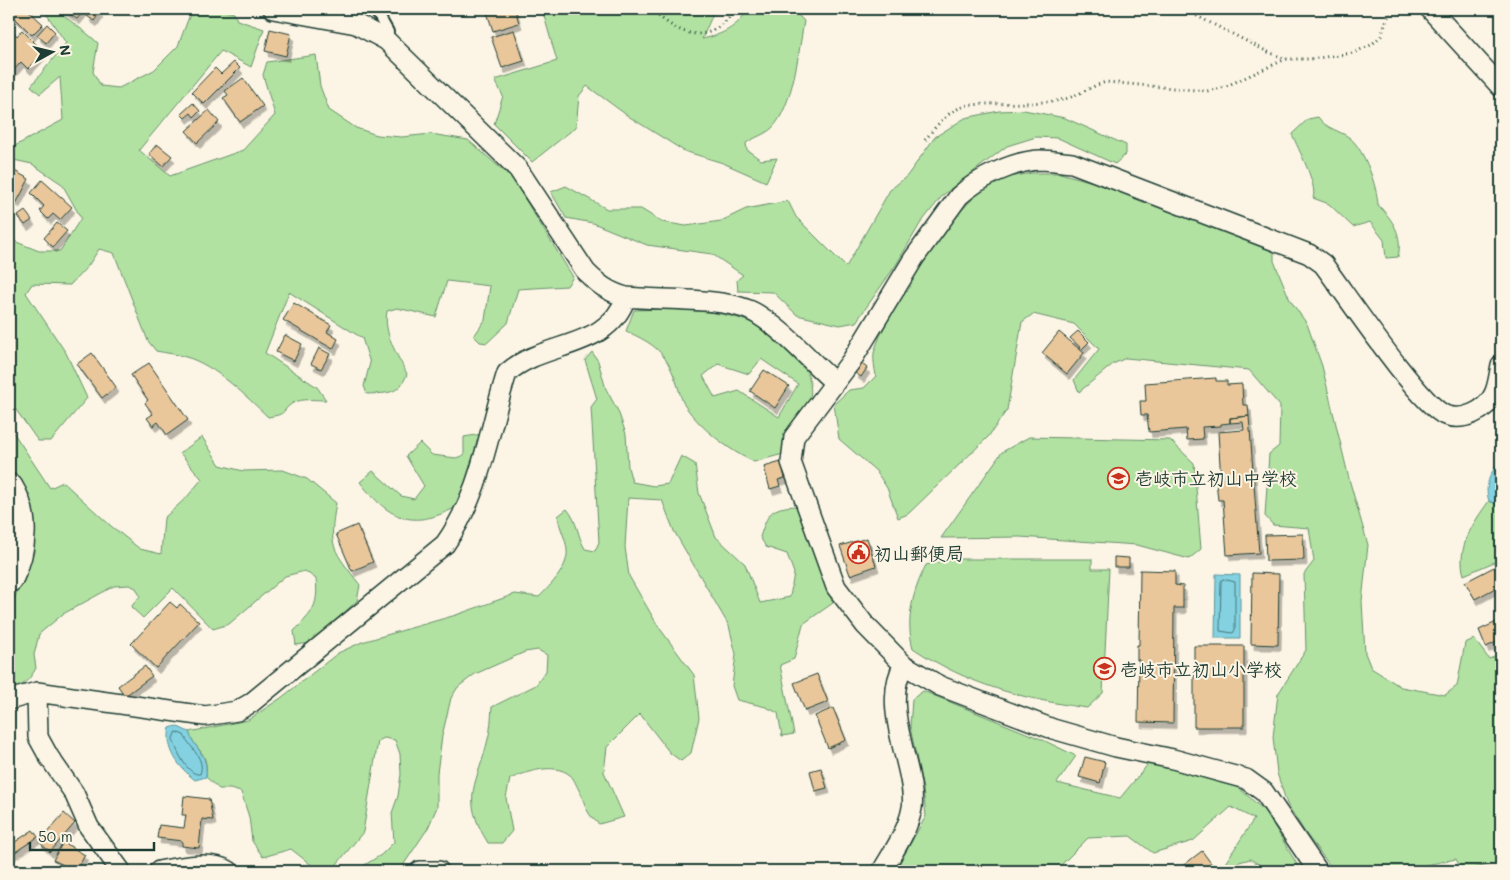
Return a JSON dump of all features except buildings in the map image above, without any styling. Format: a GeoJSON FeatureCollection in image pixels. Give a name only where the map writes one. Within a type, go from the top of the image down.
{"type":"FeatureCollection","features":[{"type":"Feature","properties":{"kind":"main road"},"geometry":{"type":"LineString","coordinates":[[9,488],[14,497],[19,516],[21,535],[20,552],[9,578]]}},
{"type":"Feature","properties":{"kind":"street"},"geometry":{"type":"LineString","coordinates":[[273,9],[356,24],[386,40],[518,169],[586,272],[597,284],[612,293],[626,297],[721,304],[736,306],[750,311],[782,333],[834,382]]}},
{"type":"Feature","properties":{"kind":"street"},"geometry":{"type":"LineString","coordinates":[[1430,9],[1501,86]]}},
{"type":"Feature","properties":{"kind":"street"},"geometry":{"type":"LineString","coordinates":[[1318,871],[1264,792],[1246,779],[1173,759],[1116,747],[1053,729],[940,686],[904,664],[865,625],[836,588],[791,462],[794,437],[852,360],[914,258],[959,196],[968,188],[1011,167],[1041,160],[1072,163],[1309,254],[1323,264],[1417,389],[1434,408],[1445,415],[1457,418],[1467,416],[1487,404],[1494,393],[1501,364]]}},
{"type":"Feature","properties":{"kind":"street"},"geometry":{"type":"LineString","coordinates":[[9,700],[37,692],[205,716],[237,712],[251,703],[445,544],[457,527],[478,482],[507,372],[533,355],[583,340],[602,328],[621,312],[626,297]]}},
{"type":"Feature","properties":{"kind":"street"},"geometry":{"type":"LineString","coordinates":[[882,871],[901,838],[912,808],[912,792],[898,719],[895,690],[898,675],[904,664]]}},
{"type":"Feature","properties":{"kind":"street"},"geometry":{"type":"LineString","coordinates":[[37,692],[38,737],[49,757],[74,793],[88,827],[121,871]]}},
{"type":"Feature","properties":{"kind":"street"},"geometry":{"type":"LineString","coordinates":[[160,871],[181,867],[210,866],[229,871]]}},
{"type":"Feature","properties":{"kind":"street"},"geometry":{"type":"LineString","coordinates":[[420,871],[439,871]]}},
{"type":"Feature","properties":{"kind":"lane"},"geometry":{"type":"LineString","coordinates":[[374,9],[388,32],[386,40]]}},
{"type":"Feature","properties":{"kind":"path"},"geometry":{"type":"LineString","coordinates":[[651,9],[675,29],[696,34],[713,31],[724,24],[735,9]]}},
{"type":"Feature","properties":{"kind":"path"},"geometry":{"type":"LineString","coordinates":[[1183,9],[1268,52],[1286,59],[1311,59],[1353,53],[1371,45],[1381,36],[1391,9]]}},
{"type":"Feature","properties":{"kind":"path"},"geometry":{"type":"LineString","coordinates":[[925,140],[944,117],[955,109],[968,105],[1054,101],[1075,96],[1093,86],[1106,82],[1207,91],[1222,88],[1286,59]]}},
{"type":"Feature","properties":{"kind":"green space"},"geometry":{"type":"Polygon","coordinates":[[[43,9],[57,9],[98,43],[93,72],[101,86],[119,88],[154,70],[178,46],[192,9],[217,9],[234,13],[237,20],[264,29],[251,67],[221,51],[139,150],[170,176],[243,150],[275,115],[263,75],[267,62],[316,55],[320,86],[329,110],[356,128],[377,135],[402,137],[431,134],[468,140],[512,178],[573,277],[567,286],[518,289],[508,323],[487,343],[480,342],[474,336],[485,320],[490,286],[447,281],[436,317],[397,308],[387,311],[386,319],[389,336],[407,374],[400,386],[392,392],[367,394],[364,386],[370,363],[362,338],[289,292],[265,353],[317,387],[326,400],[297,401],[282,413],[268,417],[230,382],[208,367],[186,357],[156,351],[148,341],[114,253],[99,249],[88,266],[70,285],[32,284],[26,293],[66,353],[87,398],[51,441],[38,441],[9,400],[9,239],[39,251],[60,251],[81,218],[62,184],[32,164],[9,159],[13,147],[63,120],[60,77],[40,94],[31,86],[66,43],[43,9]]]}},
{"type":"Feature","properties":{"kind":"green space"},"geometry":{"type":"Polygon","coordinates":[[[542,9],[715,9],[702,39],[729,29],[739,21],[748,9],[792,9],[804,21],[790,93],[779,119],[772,128],[746,143],[747,150],[761,160],[777,158],[766,182],[723,163],[684,151],[628,116],[587,86],[579,96],[576,127],[532,162],[494,124],[503,96],[495,80],[557,61],[542,9]]]}},
{"type":"Feature","properties":{"kind":"green space"},"geometry":{"type":"Polygon","coordinates":[[[1024,110],[1065,118],[1126,145],[1126,154],[1115,164],[1058,138],[1036,137],[1007,146],[943,195],[920,224],[896,265],[856,322],[840,325],[797,315],[773,292],[738,291],[737,280],[743,275],[712,254],[647,245],[593,223],[566,218],[551,192],[566,186],[607,209],[641,209],[662,222],[686,226],[721,221],[746,209],[788,201],[796,217],[846,267],[890,190],[907,176],[935,137],[965,118],[999,111],[1024,110]]]}},
{"type":"Feature","properties":{"kind":"green space"},"geometry":{"type":"Polygon","coordinates":[[[1318,117],[1329,127],[1350,138],[1361,151],[1373,179],[1378,205],[1396,228],[1399,242],[1398,257],[1386,258],[1384,240],[1370,222],[1353,227],[1329,204],[1313,198],[1313,185],[1292,134],[1308,119],[1318,117]]]}},
{"type":"Feature","properties":{"kind":"green space"},"geometry":{"type":"Polygon","coordinates":[[[1032,173],[1060,173],[1093,182],[1241,234],[1274,251],[1274,261],[1290,300],[1307,324],[1322,366],[1349,479],[1368,545],[1362,601],[1365,653],[1371,668],[1401,687],[1445,695],[1457,686],[1465,643],[1474,639],[1489,659],[1501,654],[1501,862],[1462,871],[1456,859],[1416,867],[1413,871],[1334,871],[1306,834],[1287,804],[1277,773],[1273,737],[1278,694],[1306,650],[1304,574],[1314,561],[1309,528],[1273,525],[1265,516],[1269,454],[1279,446],[1280,406],[1249,370],[1126,358],[1113,364],[1079,392],[1074,380],[1099,349],[1074,324],[1033,314],[1022,322],[1007,410],[988,437],[908,514],[898,518],[887,488],[876,471],[839,439],[834,404],[849,390],[864,388],[876,376],[874,353],[880,335],[920,264],[955,218],[985,188],[1001,180],[1032,173]]]}},
{"type":"Feature","properties":{"kind":"green space"},"geometry":{"type":"Polygon","coordinates":[[[673,309],[708,312],[741,319],[768,331],[792,350],[808,375],[811,388],[809,403],[804,416],[783,454],[754,462],[726,446],[699,423],[684,404],[672,371],[663,355],[644,340],[626,331],[634,310],[673,309]],[[761,359],[749,374],[718,364],[703,376],[715,398],[739,391],[779,417],[798,384],[761,359]]]}},
{"type":"Feature","properties":{"kind":"green space"},"geometry":{"type":"Polygon","coordinates":[[[592,352],[598,361],[606,389],[618,411],[626,434],[628,467],[632,482],[654,486],[668,484],[681,456],[695,464],[699,493],[716,537],[745,564],[760,603],[790,597],[794,573],[787,554],[766,547],[760,537],[765,522],[771,513],[781,508],[797,506],[833,603],[803,624],[794,659],[780,665],[794,734],[782,736],[778,713],[766,707],[737,700],[732,686],[736,654],[729,626],[674,531],[662,500],[628,498],[625,547],[629,576],[658,626],[694,675],[699,718],[691,753],[681,761],[670,753],[640,714],[607,747],[604,772],[624,817],[599,824],[589,813],[570,775],[556,769],[540,770],[510,779],[506,798],[512,831],[502,843],[488,843],[474,813],[473,790],[489,735],[492,707],[536,685],[546,671],[547,655],[538,650],[525,652],[475,674],[458,687],[451,698],[442,736],[437,773],[437,807],[428,828],[402,867],[386,871],[360,871],[358,869],[381,855],[394,842],[392,813],[398,796],[401,774],[400,754],[395,740],[384,738],[378,741],[363,832],[333,869],[319,871],[291,849],[263,857],[252,841],[249,817],[241,792],[219,789],[206,777],[204,756],[189,732],[248,720],[281,698],[338,653],[362,642],[456,615],[515,594],[539,597],[558,576],[565,563],[567,550],[558,516],[567,509],[585,549],[595,551],[599,542],[591,407],[597,399],[585,360],[592,352]]]}},
{"type":"Feature","properties":{"kind":"green space"},"geometry":{"type":"Polygon","coordinates":[[[9,426],[50,488],[63,482],[111,526],[140,549],[161,554],[164,518],[187,497],[202,479],[180,453],[202,437],[220,465],[243,471],[283,470],[307,479],[336,503],[333,540],[338,555],[360,585],[357,601],[310,643],[296,645],[294,631],[310,614],[315,603],[317,588],[316,579],[305,571],[285,576],[229,624],[213,629],[173,588],[143,618],[131,607],[140,596],[136,588],[129,585],[114,586],[63,614],[39,634],[34,655],[36,668],[25,683],[9,693],[9,611],[34,552],[33,528],[27,504],[9,472],[9,426]]]}},
{"type":"Feature","properties":{"kind":"green space"},"geometry":{"type":"Polygon","coordinates":[[[482,434],[460,505],[444,513],[430,518],[405,518],[382,506],[360,482],[373,471],[401,496],[414,499],[424,486],[406,456],[420,443],[432,455],[456,458],[464,455],[464,437],[482,434]]]}},
{"type":"Feature","properties":{"kind":"green space"},"geometry":{"type":"Polygon","coordinates":[[[1029,437],[1170,440],[1194,463],[1201,549],[1189,559],[1137,545],[1020,537],[941,538],[1002,452],[1029,437]]]}},
{"type":"Feature","properties":{"kind":"green space"},"geometry":{"type":"Polygon","coordinates":[[[1489,501],[1501,506],[1501,559],[1464,575],[1462,555],[1464,546],[1477,518],[1489,501]]]}},
{"type":"Feature","properties":{"kind":"green space"},"geometry":{"type":"Polygon","coordinates":[[[951,559],[1092,559],[1092,569],[1109,569],[1103,693],[1087,708],[1018,695],[954,672],[913,648],[910,616],[914,595],[921,575],[926,565],[951,559]]]}},
{"type":"Feature","properties":{"kind":"green space"},"geometry":{"type":"Polygon","coordinates":[[[923,691],[1041,739],[1076,756],[1057,783],[1120,798],[1149,763],[1239,788],[1266,812],[1301,871],[1262,871],[1260,865],[1250,859],[1236,863],[1229,871],[1220,871],[1254,819],[1231,807],[1193,841],[1153,853],[1130,836],[1088,838],[1061,865],[1060,871],[895,871],[926,816],[923,789],[910,727],[912,699],[923,691]]]}},
{"type":"Feature","properties":{"kind":"water"},"geometry":{"type":"Polygon","coordinates":[[[1501,458],[1501,506],[1489,501],[1487,489],[1489,478],[1501,458]]]}},
{"type":"Feature","properties":{"kind":"water"},"geometry":{"type":"Polygon","coordinates":[[[1216,574],[1240,575],[1240,638],[1215,638],[1216,574]]]}},
{"type":"Feature","properties":{"kind":"water"},"geometry":{"type":"Polygon","coordinates":[[[176,726],[189,732],[203,757],[206,777],[195,780],[174,757],[169,743],[169,735],[170,728],[176,726]]]}},
{"type":"Feature","properties":{"kind":"place","name":"壱岐市立初山中学校"},"geometry":{"type":"Point","coordinates":[1119,478]}},
{"type":"Feature","properties":{"kind":"place","name":"初山郵便局"},"geometry":{"type":"Point","coordinates":[858,553]}},
{"type":"Feature","properties":{"kind":"place","name":"壱岐市立初山小学校"},"geometry":{"type":"Point","coordinates":[1104,669]}}]}
